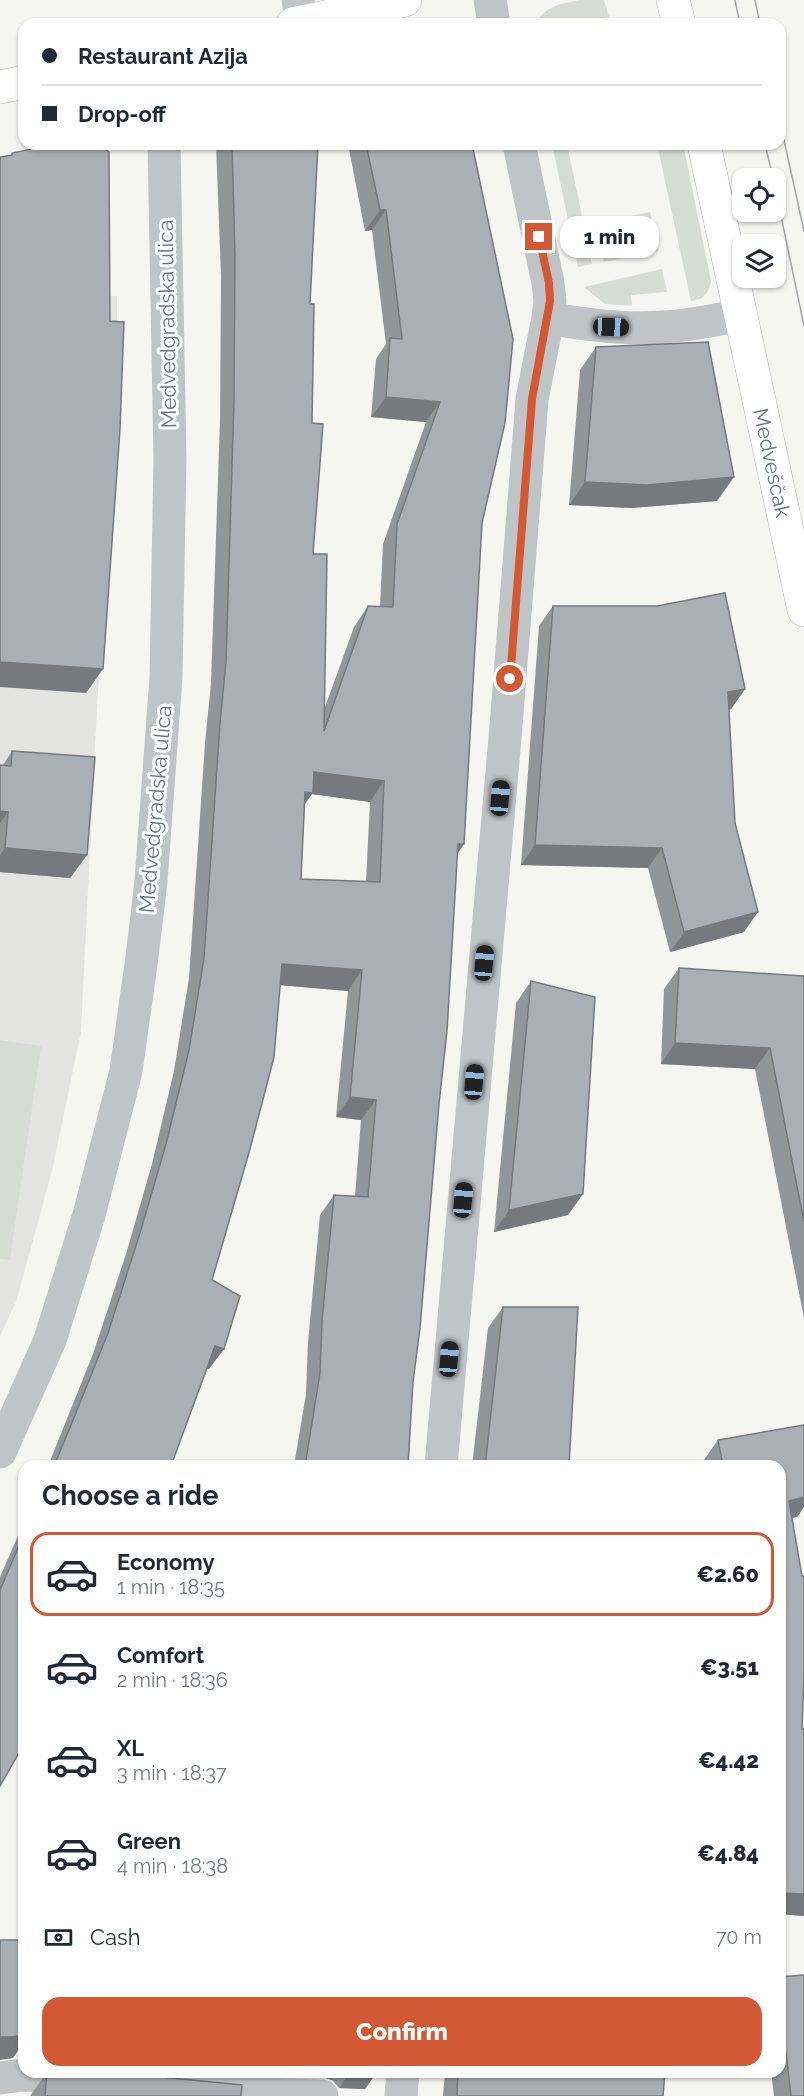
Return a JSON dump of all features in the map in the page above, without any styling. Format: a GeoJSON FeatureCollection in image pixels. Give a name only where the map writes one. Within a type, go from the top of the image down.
{"type":"FeatureCollection","features":[{"type":"Feature","properties":{"kind":"main road"},"geometry":{"type":"LineString","coordinates":[[298,15],[405,0]]}},
{"type":"Feature","properties":{"kind":"main road"},"geometry":{"type":"LineString","coordinates":[[673,0],[678,18]]}},
{"type":"Feature","properties":{"kind":"main road"},"geometry":{"type":"LineString","coordinates":[[0,87],[18,83]]}},
{"type":"Feature","properties":{"kind":"main road","name":"Medveščak"},"geometry":{"type":"LineString","coordinates":[[705,150],[804,610]]}},
{"type":"Feature","properties":{"kind":"street"},"geometry":{"type":"LineString","coordinates":[[490,0],[493,18]]}},
{"type":"Feature","properties":{"kind":"street","name":"Medvedgradska ulica"},"geometry":{"type":"LineString","coordinates":[[0,1452],[50,1340],[89,1215],[126,1071],[142,957],[151,881],[166,677],[170,458],[164,150]]}},
{"type":"Feature","properties":{"kind":"street"},"geometry":{"type":"LineString","coordinates":[[442,1460],[506,726],[532,399],[550,301],[549,283],[520,150]]}},
{"type":"Feature","properties":{"kind":"street"},"geometry":{"type":"LineString","coordinates":[[548,318],[591,326],[628,328],[664,327],[740,315]]}},
{"type":"Feature","properties":{"kind":"street"},"geometry":{"type":"LineString","coordinates":[[0,2078],[18,2075]]}},
{"type":"Feature","properties":{"kind":"street"},"geometry":{"type":"LineString","coordinates":[[97,2078],[116,2079]]}},
{"type":"Feature","properties":{"kind":"street"},"geometry":{"type":"LineString","coordinates":[[401,2096],[402,2078]]}},
{"type":"Feature","properties":{"kind":"street"},"geometry":{"type":"LineString","coordinates":[[174,2084],[264,2094],[322,2096]]}},
{"type":"Feature","properties":{"kind":"shaded area"},"geometry":{"type":"Polygon","coordinates":[[[580,0],[604,0],[609,17],[540,18],[549,9],[580,0]]]}},
{"type":"Feature","properties":{"kind":"shaded area"},"geometry":{"type":"Polygon","coordinates":[[[553,150],[568,150],[592,264],[578,267],[553,150]]]}},
{"type":"Feature","properties":{"kind":"shaded area"},"geometry":{"type":"Polygon","coordinates":[[[658,150],[684,150],[711,281],[705,295],[691,301],[658,150]]]}},
{"type":"Feature","properties":{"kind":"shaded area"},"geometry":{"type":"Polygon","coordinates":[[[650,212],[658,251],[604,262],[596,223],[650,212]]]}},
{"type":"Feature","properties":{"kind":"shaded area"},"geometry":{"type":"Polygon","coordinates":[[[662,269],[667,292],[631,295],[632,306],[605,304],[584,287],[662,269]]]}},
{"type":"Feature","properties":{"kind":"shaded area"},"geometry":{"type":"Polygon","coordinates":[[[0,292],[117,296],[117,418],[97,707],[81,1032],[52,1171],[16,1302],[0,1336],[0,292]]]}},
{"type":"Feature","properties":{"kind":"shaded area"},"geometry":{"type":"Polygon","coordinates":[[[0,1040],[41,1046],[10,1260],[0,1259],[0,1040]]]}},
{"type":"Feature","properties":{"kind":"building"},"geometry":{"type":"Polygon","coordinates":[[[27,150],[106,150],[109,152],[110,321],[124,322],[120,429],[103,669],[0,662],[0,157],[12,155],[12,153],[27,150]]]}},
{"type":"Feature","properties":{"kind":"building"},"geometry":{"type":"Polygon","coordinates":[[[232,150],[318,150],[310,304],[314,304],[312,423],[323,424],[313,554],[327,554],[324,731],[368,606],[393,607],[397,524],[440,402],[386,397],[390,338],[402,339],[386,210],[380,210],[367,150],[473,150],[513,339],[505,423],[482,523],[464,844],[458,844],[447,1031],[413,1382],[408,1460],[306,1460],[320,1373],[322,1321],[334,1195],[368,1197],[376,1100],[350,1097],[362,970],[282,964],[274,1057],[212,1280],[240,1296],[224,1349],[215,1346],[173,1460],[56,1460],[108,1333],[166,1144],[189,1050],[204,958],[226,662],[234,400],[235,255],[232,150]],[[314,772],[313,793],[305,792],[301,879],[380,882],[384,781],[314,772]]]}},
{"type":"Feature","properties":{"kind":"building"},"geometry":{"type":"Polygon","coordinates":[[[708,342],[734,477],[648,485],[585,482],[596,347],[708,342]]]}},
{"type":"Feature","properties":{"kind":"building"},"geometry":{"type":"Polygon","coordinates":[[[725,593],[745,689],[728,692],[735,823],[758,912],[684,932],[662,848],[535,845],[553,606],[657,606],[725,593]]]}},
{"type":"Feature","properties":{"kind":"building"},"geometry":{"type":"Polygon","coordinates":[[[12,751],[95,757],[87,855],[5,848],[8,812],[0,811],[0,765],[11,766],[12,751]]]}},
{"type":"Feature","properties":{"kind":"building"},"geometry":{"type":"Polygon","coordinates":[[[679,968],[804,976],[804,1222],[770,1048],[675,1043],[679,968]]]}},
{"type":"Feature","properties":{"kind":"building"},"geometry":{"type":"Polygon","coordinates":[[[531,981],[595,997],[583,1194],[509,1210],[531,981]]]}},
{"type":"Feature","properties":{"kind":"building"},"geometry":{"type":"Polygon","coordinates":[[[503,1307],[578,1307],[569,1460],[486,1460],[503,1307]]]}},
{"type":"Feature","properties":{"kind":"building"},"geometry":{"type":"Polygon","coordinates":[[[804,1425],[804,1497],[789,1501],[802,1576],[804,1576],[802,1729],[804,1729],[804,1894],[786,1893],[786,1460],[722,1460],[718,1440],[804,1425]]]}},
{"type":"Feature","properties":{"kind":"building"},"geometry":{"type":"Polygon","coordinates":[[[18,1548],[18,1754],[0,1786],[0,1590],[18,1548]]]}},
{"type":"Feature","properties":{"kind":"building"},"geometry":{"type":"Polygon","coordinates":[[[0,1940],[18,1940],[18,2036],[0,2037],[0,1940]]]}},
{"type":"Feature","properties":{"kind":"building"},"geometry":{"type":"Polygon","coordinates":[[[804,1975],[804,2096],[791,2096],[786,2053],[786,1976],[804,1975]]]}},
{"type":"Feature","properties":{"kind":"building"},"geometry":{"type":"Polygon","coordinates":[[[46,2078],[171,2078],[242,2085],[241,2096],[45,2096],[46,2078]]]}},
{"type":"Feature","properties":{"kind":"building"},"geometry":{"type":"Polygon","coordinates":[[[458,2078],[664,2078],[663,2096],[457,2096],[458,2078]]]}},
{"type":"Feature","properties":{"kind":"tram line"},"geometry":{"type":"LineString","coordinates":[[735,0],[739,18]]}},
{"type":"Feature","properties":{"kind":"tram line"},"geometry":{"type":"LineString","coordinates":[[755,0],[759,18]]}},
{"type":"Feature","properties":{"kind":"tram line"},"geometry":{"type":"LineString","coordinates":[[786,149],[804,231]]}},
{"type":"Feature","properties":{"kind":"tram line"},"geometry":{"type":"LineString","coordinates":[[766,150],[771,168]]}},
{"type":"Feature","properties":{"kind":"tram line"},"geometry":{"type":"LineString","coordinates":[[782,222],[804,326]]}},
{"type":"Feature","properties":{"kind":"route"},"geometry":{"type":"LineString","coordinates":[[510,679],[532,399],[550,301],[549,283],[539,237]]}}]}
